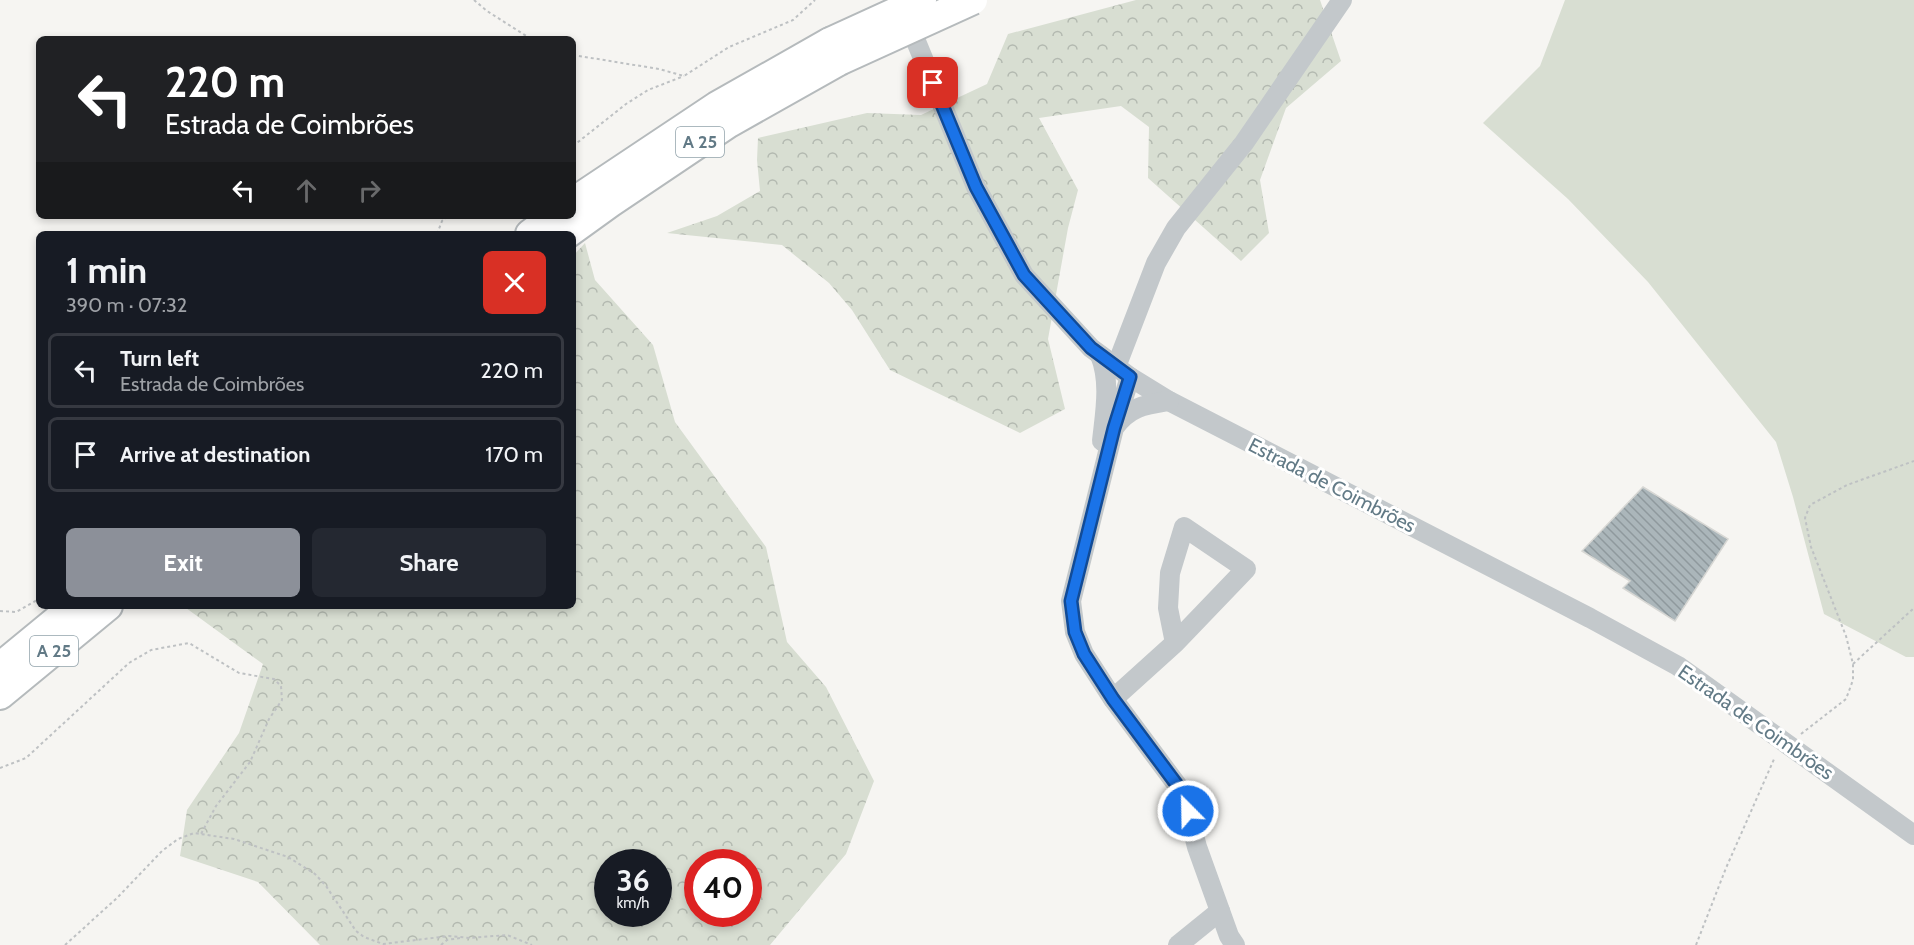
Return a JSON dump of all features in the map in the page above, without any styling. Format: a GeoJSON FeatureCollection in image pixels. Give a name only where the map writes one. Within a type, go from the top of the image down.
{"type":"FeatureCollection","features":[{"type":"Feature","properties":{"kind":"highway","name":"A 25"},"geometry":{"type":"LineString","coordinates":[[571,231],[610,202],[835,52],[922,0]]}},
{"type":"Feature","properties":{"kind":"highway","name":"A 25"},"geometry":{"type":"LineString","coordinates":[[576,200],[717,106],[835,52],[973,0]]}},
{"type":"Feature","properties":{"kind":"highway"},"geometry":{"type":"LineString","coordinates":[[534,231],[550,219]]}},
{"type":"Feature","properties":{"kind":"highway","name":"A 25"},"geometry":{"type":"LineString","coordinates":[[0,668],[70,609]]}},
{"type":"Feature","properties":{"kind":"highway","name":"A 25"},"geometry":{"type":"LineString","coordinates":[[0,695],[104,609]]}},
{"type":"Feature","properties":{"kind":"street","name":"Estrada de Coimbrões"},"geometry":{"type":"LineString","coordinates":[[899,0],[976,187],[1024,275],[1091,348],[1123,372],[1169,401],[1677,666],[1914,834]]}},
{"type":"Feature","properties":{"kind":"street"},"geometry":{"type":"LineString","coordinates":[[1235,945],[1229,936],[1197,847],[1183,793],[1113,699],[1084,654],[1075,632],[1071,601],[1114,428],[1123,372],[1156,262],[1176,228],[1244,143],[1342,0]]}},
{"type":"Feature","properties":{"kind":"street"},"geometry":{"type":"LineString","coordinates":[[1096,497],[1106,407],[1105,374],[1100,355]]}},
{"type":"Feature","properties":{"kind":"street"},"geometry":{"type":"LineString","coordinates":[[1114,428],[1124,414],[1145,405],[1169,401]]}},
{"type":"Feature","properties":{"kind":"street"},"geometry":{"type":"LineString","coordinates":[[1113,699],[1175,643],[1246,569],[1184,527],[1170,573],[1168,608],[1175,643]]}},
{"type":"Feature","properties":{"kind":"street"},"geometry":{"type":"LineString","coordinates":[[1178,945],[1220,911]]}},
{"type":"Feature","properties":{"kind":"path"},"geometry":{"type":"LineString","coordinates":[[474,0],[526,36]]}},
{"type":"Feature","properties":{"kind":"path"},"geometry":{"type":"LineString","coordinates":[[576,144],[626,104],[648,90],[684,76],[729,47],[793,20],[815,0]]}},
{"type":"Feature","properties":{"kind":"path"},"geometry":{"type":"LineString","coordinates":[[576,55],[659,69],[684,76]]}},
{"type":"Feature","properties":{"kind":"path"},"geometry":{"type":"LineString","coordinates":[[1696,945],[1722,877],[1774,757],[1785,743],[1815,724],[1846,699],[1853,680],[1853,664],[1846,636],[1811,547],[1805,518],[1810,505],[1847,485],[1914,461]]}},
{"type":"Feature","properties":{"kind":"path"},"geometry":{"type":"LineString","coordinates":[[0,611],[16,612],[36,601]]}},
{"type":"Feature","properties":{"kind":"path"},"geometry":{"type":"LineString","coordinates":[[1853,664],[1914,608]]}},
{"type":"Feature","properties":{"kind":"path"},"geometry":{"type":"LineString","coordinates":[[0,768],[26,758],[129,663],[151,650],[189,643],[239,673],[274,678],[281,686],[282,700],[269,719],[250,762],[216,806],[200,834]]}},
{"type":"Feature","properties":{"kind":"path"},"geometry":{"type":"LineString","coordinates":[[65,945],[117,898],[162,850],[178,839],[194,833],[234,839],[276,852],[294,861],[315,874],[326,886],[356,931],[364,937],[383,944],[449,936],[507,935],[532,945]]}},
{"type":"Feature","properties":{"kind":"path"},"geometry":{"type":"LineString","coordinates":[[441,945],[447,940],[465,937]]}},
{"type":"Feature","properties":{"kind":"green space"},"geometry":{"type":"Polygon","coordinates":[[[1136,0],[1320,0],[1341,61],[1286,108],[1260,180],[1269,233],[1241,261],[1148,178],[1149,127],[1121,106],[1039,118],[1078,190],[1068,228],[1048,339],[1065,409],[1020,433],[890,370],[852,310],[829,283],[782,245],[667,233],[717,216],[760,191],[757,160],[758,138],[867,113],[921,115],[987,84],[1008,34],[1136,0]]]}},
{"type":"Feature","properties":{"kind":"green space"},"geometry":{"type":"Polygon","coordinates":[[[1565,0],[1914,0],[1914,657],[1906,657],[1824,614],[1776,442],[1648,282],[1568,199],[1483,123],[1540,66],[1565,0]]]}},
{"type":"Feature","properties":{"kind":"green space"},"geometry":{"type":"Polygon","coordinates":[[[585,243],[595,280],[653,345],[675,422],[766,547],[787,642],[826,687],[874,781],[846,854],[770,945],[320,945],[258,882],[180,856],[187,810],[239,733],[263,664],[187,609],[576,609],[576,253],[585,243]]]}},
{"type":"Feature","properties":{"kind":"building"},"geometry":{"type":"Polygon","coordinates":[[[1643,487],[1728,539],[1675,621],[1623,588],[1630,581],[1582,551],[1643,487]]]}},
{"type":"Feature","properties":{"kind":"route"},"geometry":{"type":"LineString","coordinates":[[933,83],[976,187],[1024,275],[1091,348],[1130,377],[1114,428],[1071,601],[1075,632],[1084,654],[1113,699],[1183,793],[1188,811]]}}]}
